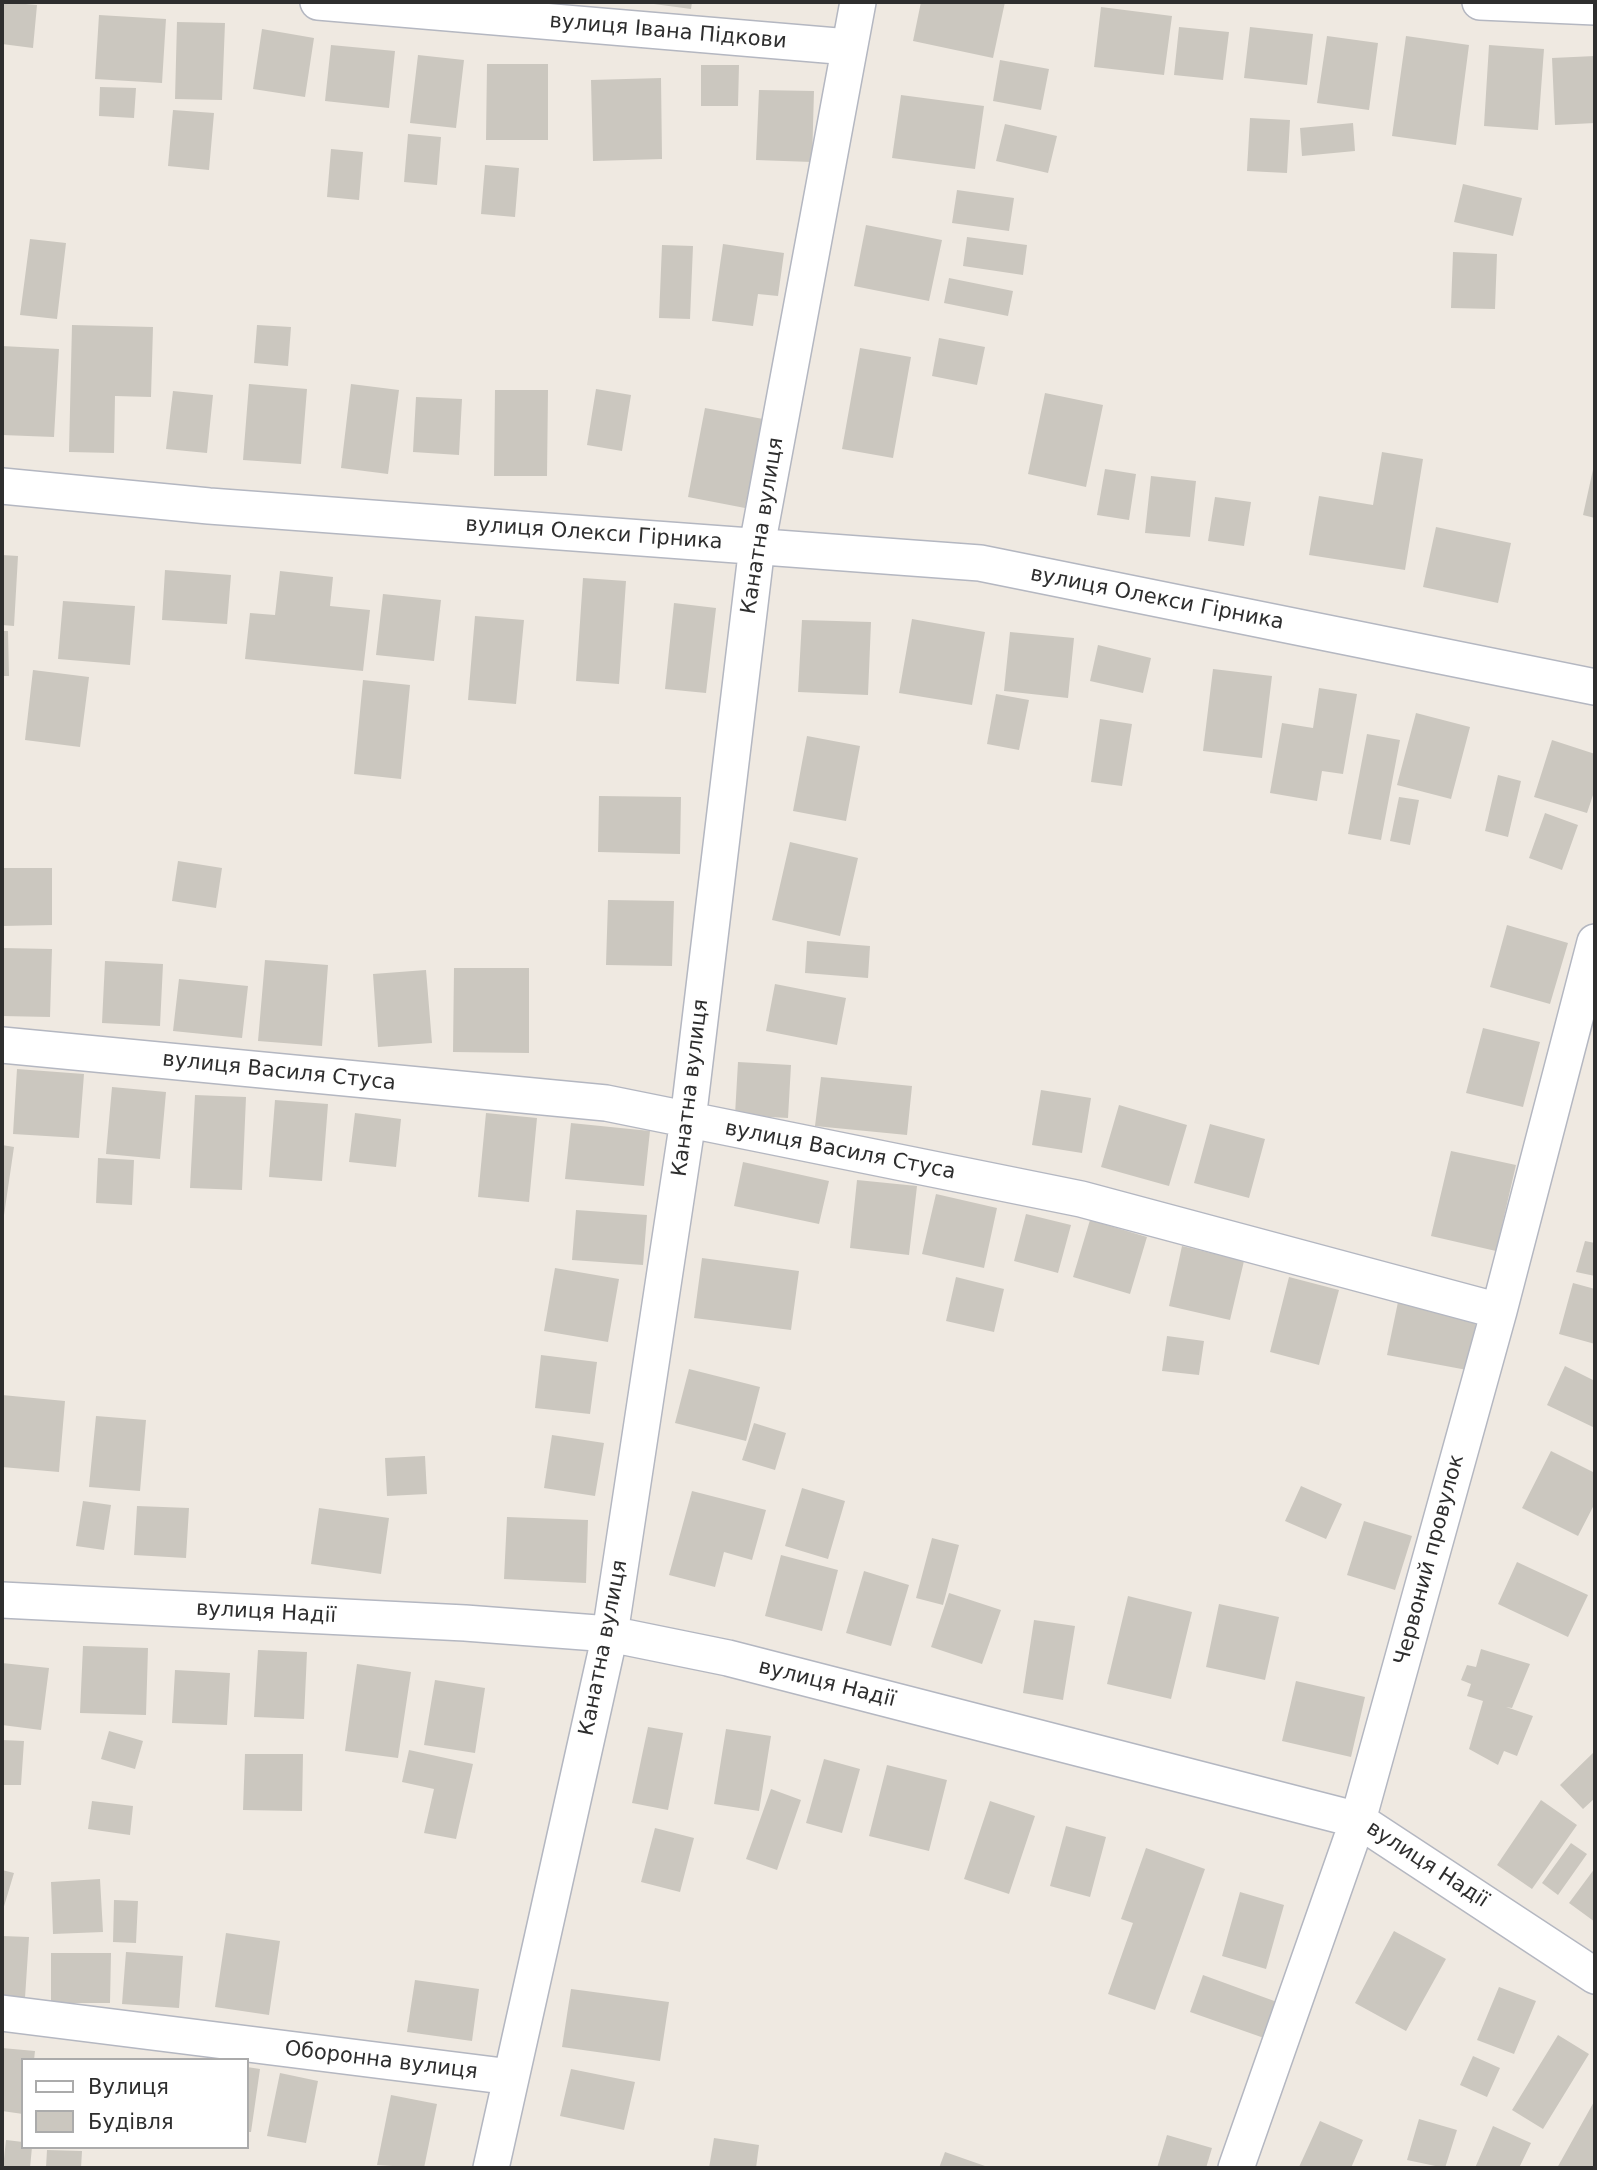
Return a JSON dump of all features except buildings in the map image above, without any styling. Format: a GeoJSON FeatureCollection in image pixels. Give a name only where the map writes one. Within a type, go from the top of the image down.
{"type":"FeatureCollection","features":[{"type":"Feature","properties":{"kind":"street","name":"вулиця Івана Підкови"},"geometry":{"type":"LineString","coordinates":[[318,2],[849,47]]}},
{"type":"Feature","properties":{"kind":"street","name":"Канатна вулиця"},"geometry":{"type":"LineString","coordinates":[[491,2168],[610,1634],[688,1120],[757,546],[858,2]]}},
{"type":"Feature","properties":{"kind":"street"},"geometry":{"type":"LineString","coordinates":[[1480,2],[1595,7]]}},
{"type":"Feature","properties":{"kind":"street","name":"вулиця Олекси Гірника"},"geometry":{"type":"LineString","coordinates":[[2,486],[209,506],[980,563],[1595,687]]}},
{"type":"Feature","properties":{"kind":"street","name":"Червоний провулок"},"geometry":{"type":"LineString","coordinates":[[1236,2168],[1358,1820],[1499,1311],[1595,942]]}},
{"type":"Feature","properties":{"kind":"street","name":"вулиця Василя Стуса"},"geometry":{"type":"LineString","coordinates":[[2,1045],[606,1103],[1081,1199],[1499,1311]]}},
{"type":"Feature","properties":{"kind":"street","name":"вулиця Надії"},"geometry":{"type":"LineString","coordinates":[[2,1601],[465,1623],[610,1634],[728,1658],[1358,1820],[1595,1976]]}},
{"type":"Feature","properties":{"kind":"street","name":"Оборонна вулиця"},"geometry":{"type":"LineString","coordinates":[[2,2012],[510,2077]]}}]}
